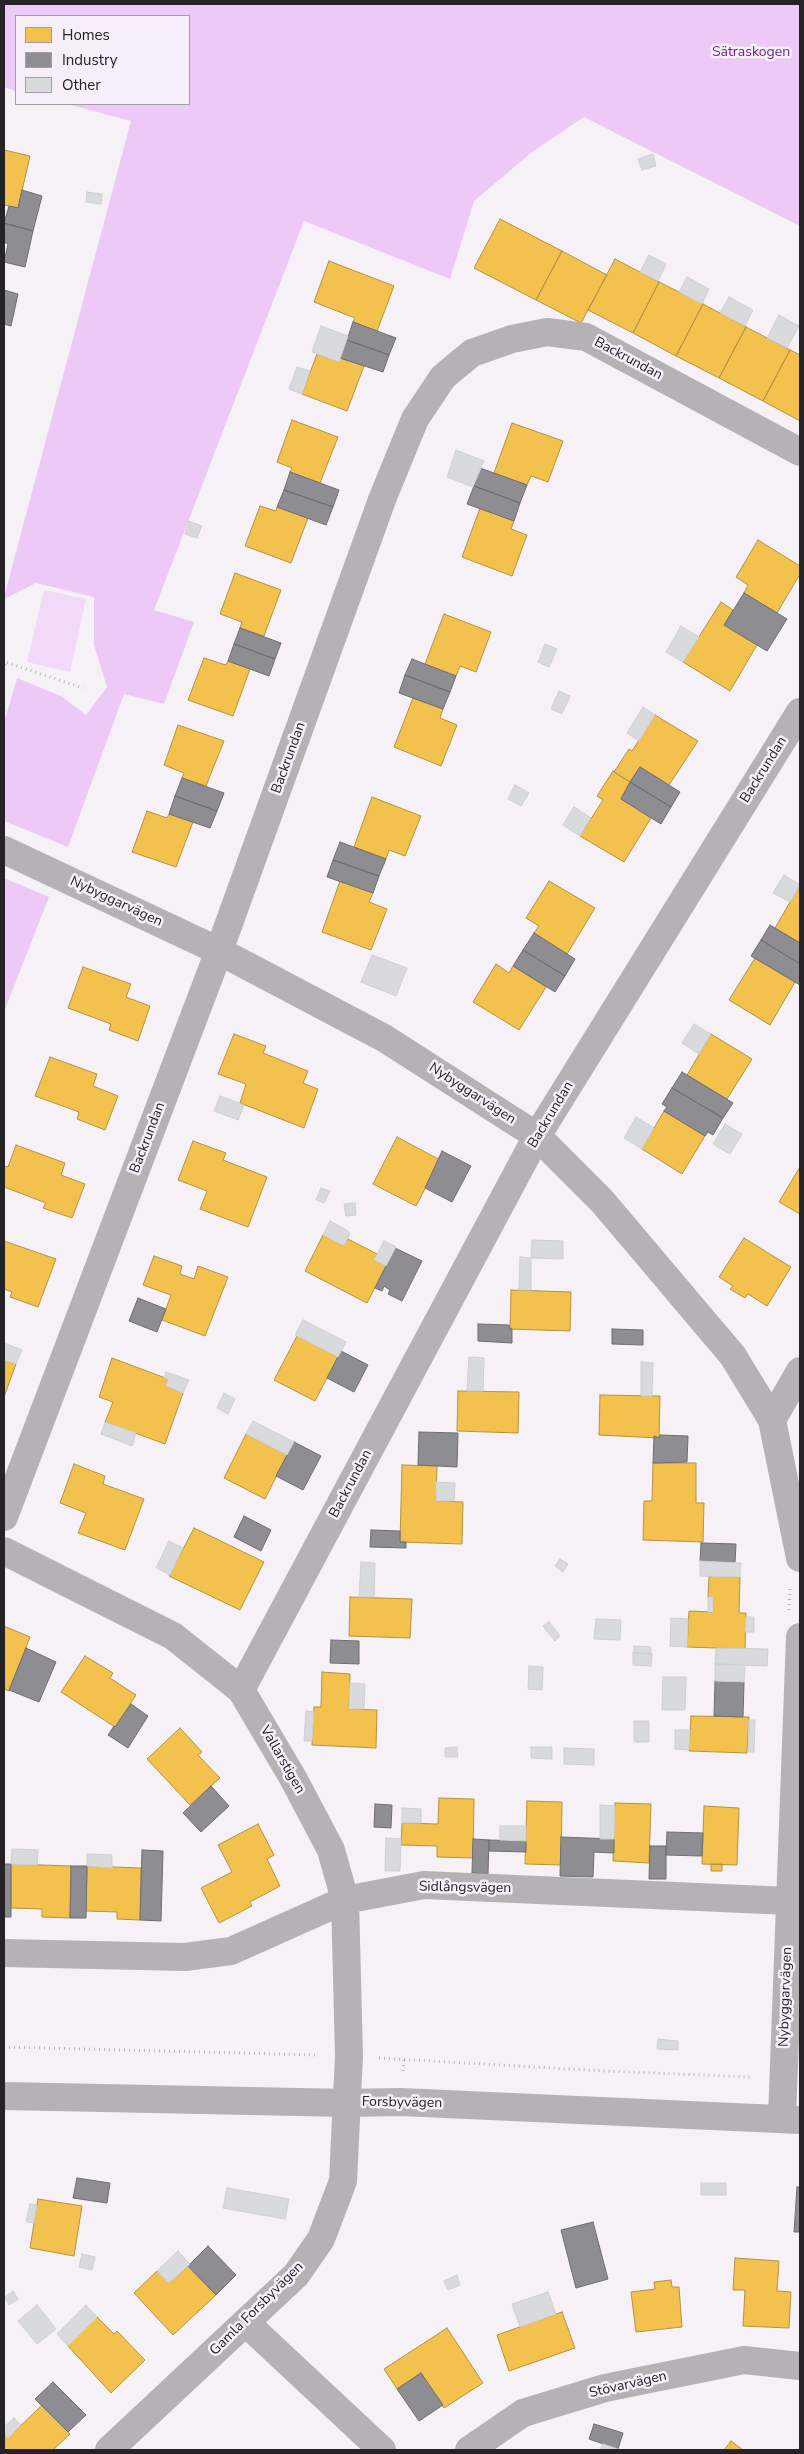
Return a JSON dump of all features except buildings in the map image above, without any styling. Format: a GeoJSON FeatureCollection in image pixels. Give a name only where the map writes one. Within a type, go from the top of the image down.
{"type":"FeatureCollection","features":[{"type":"Feature","properties":{"kind":"street","name":"Backrundan"},"geometry":{"type":"LineString","coordinates":[[4,1517],[219,951],[390,480],[415,419],[444,377],[472,353],[512,339],[548,332],[586,336],[800,452]]}},
{"type":"Feature","properties":{"kind":"street","name":"Backrundan"},"geometry":{"type":"LineString","coordinates":[[241,1690],[537,1136],[800,712]]}},
{"type":"Feature","properties":{"kind":"street","name":"Nybyggarvägen"},"geometry":{"type":"LineString","coordinates":[[4,850],[219,951],[384,1038],[537,1136],[602,1201],[732,1356],[772,1420],[800,1558]]}},
{"type":"Feature","properties":{"kind":"street"},"geometry":{"type":"LineString","coordinates":[[772,1420],[800,1371]]}},
{"type":"Feature","properties":{"kind":"street","name":"Vallarstigen"},"geometry":{"type":"LineString","coordinates":[[4,1551],[173,1636],[241,1690],[293,1778],[330,1850],[345,1900],[349,2056],[348,2103]]}},
{"type":"Feature","properties":{"kind":"street","name":"Nybyggarvägen"},"geometry":{"type":"LineString","coordinates":[[791,2119],[784,2078],[794,1625]]}},
{"type":"Feature","properties":{"kind":"street","name":"Sidlångsvägen"},"geometry":{"type":"LineString","coordinates":[[4,1953],[185,1957],[231,1951],[345,1900],[424,1885],[789,1901]]}},
{"type":"Feature","properties":{"kind":"street","name":"Forsbyvägen"},"geometry":{"type":"LineString","coordinates":[[4,2096],[348,2103],[401,2102],[791,2119]]}},
{"type":"Feature","properties":{"kind":"street","name":"Gamla Forsbyvägen"},"geometry":{"type":"LineString","coordinates":[[109,2450],[246,2324],[296,2275],[321,2239],[343,2181],[348,2103]]}},
{"type":"Feature","properties":{"kind":"street"},"geometry":{"type":"LineString","coordinates":[[246,2324],[382,2450]]}},
{"type":"Feature","properties":{"kind":"street","name":"Stövarvägen"},"geometry":{"type":"LineString","coordinates":[[469,2450],[523,2413],[605,2388],[744,2360],[800,2366]]}},
{"type":"Feature","properties":{"kind":"path"},"geometry":{"type":"LineString","coordinates":[[4,670],[5,662],[83,688]]}},
{"type":"Feature","properties":{"kind":"path"},"geometry":{"type":"LineString","coordinates":[[790,1584],[794,1625]]}},
{"type":"Feature","properties":{"kind":"path"},"geometry":{"type":"LineString","coordinates":[[4,2047],[349,2056],[605,2072],[784,2078]]}},
{"type":"Feature","properties":{"kind":"shaded area"},"geometry":{"type":"Polygon","coordinates":[[[44,590],[86,599],[70,672],[27,662],[44,590]]]}},
{"type":"Feature","properties":{"kind":"green space","name":"Sätraskogen"},"geometry":{"type":"Polygon","coordinates":[[[4,4],[800,4],[800,226],[584,117],[532,152],[474,201],[450,279],[304,221],[154,610],[194,622],[164,704],[124,694],[68,847],[4,821],[4,723],[17,678],[61,696],[86,715],[107,687],[94,645],[94,597],[36,583],[4,599],[4,597],[131,121],[71,105],[190,105],[190,15],[15,15],[15,91],[4,87],[4,4]]]}},
{"type":"Feature","properties":{"kind":"green space"},"geometry":{"type":"Polygon","coordinates":[[[4,878],[49,897],[4,1012],[4,878]]]}}]}
